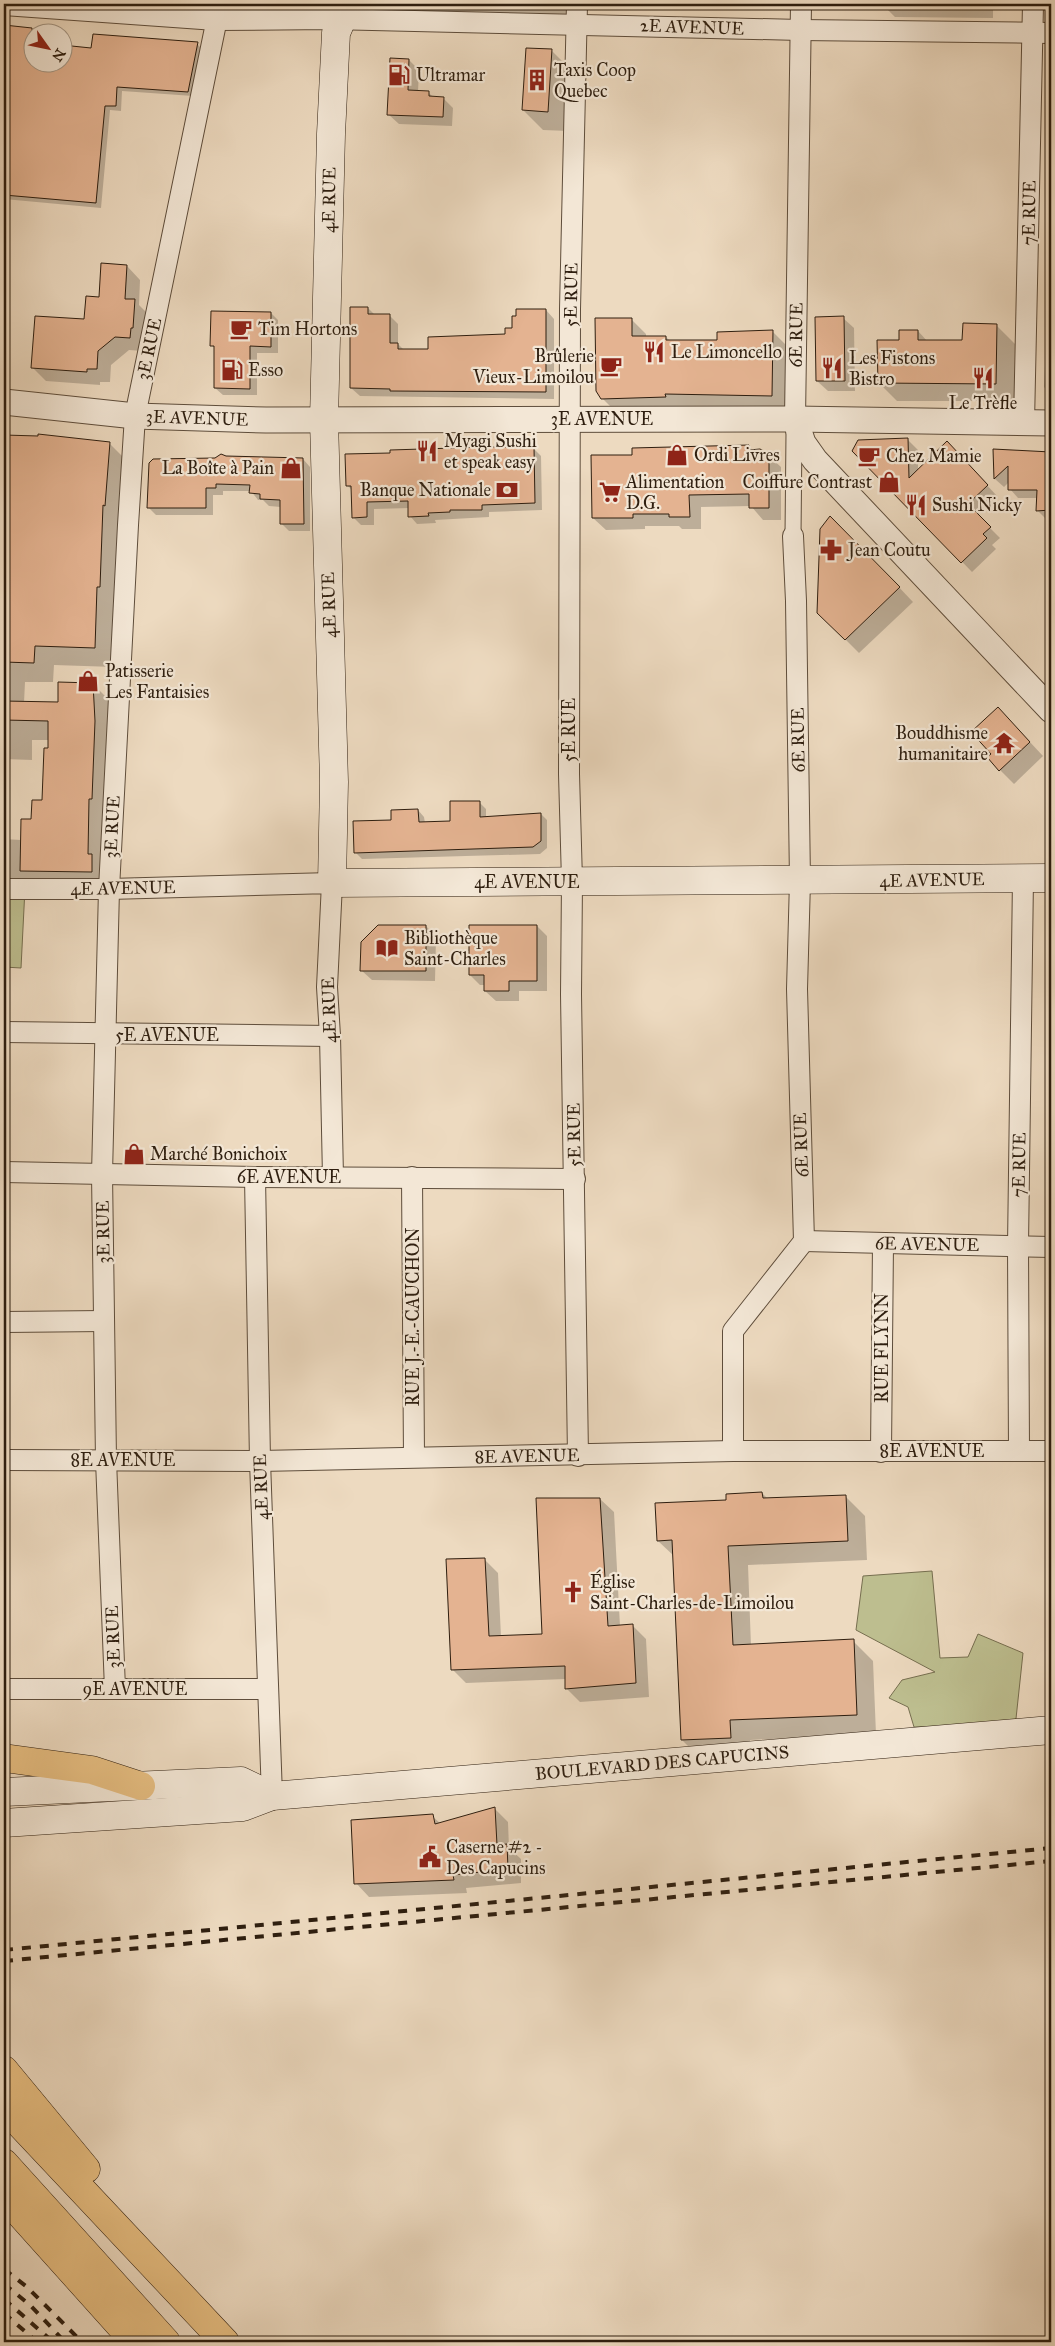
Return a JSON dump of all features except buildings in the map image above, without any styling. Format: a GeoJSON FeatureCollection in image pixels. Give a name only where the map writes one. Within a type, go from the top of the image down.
{"type":"FeatureCollection","features":[{"type":"Feature","properties":{"kind":"highway"},"geometry":{"type":"LineString","coordinates":[[4,1758],[92,1770],[141,1786]]}},
{"type":"Feature","properties":{"kind":"highway"},"geometry":{"type":"LineString","coordinates":[[4,2070],[150,2245],[206,2321]]}},
{"type":"Feature","properties":{"kind":"highway"},"geometry":{"type":"LineString","coordinates":[[4,2107],[225,2342]]}},
{"type":"Feature","properties":{"kind":"highway"},"geometry":{"type":"LineString","coordinates":[[4,2163],[166,2342]]}},
{"type":"Feature","properties":{"kind":"highway"},"geometry":{"type":"LineString","coordinates":[[4,2196],[135,2342]]}},
{"type":"Feature","properties":{"kind":"highway"},"geometry":{"type":"LineString","coordinates":[[4,2215],[83,2283]]}},
{"type":"Feature","properties":{"kind":"main road","name":"4E RUE"},"geometry":{"type":"LineString","coordinates":[[332,883],[334,782],[324,420],[336,16]]}},
{"type":"Feature","properties":{"kind":"main road","name":"4E AVENUE"},"geometry":{"type":"LineString","coordinates":[[332,883],[1051,878]]}},
{"type":"Feature","properties":{"kind":"main road","name":"BOULEVARD DES CAPUCINS"},"geometry":{"type":"LineString","coordinates":[[4,1823],[243,1807],[272,1796],[1051,1730]]}},
{"type":"Feature","properties":{"kind":"main road"},"geometry":{"type":"LineString","coordinates":[[4,1792],[241,1781],[272,1796]]}},
{"type":"Feature","properties":{"kind":"street","name":"6E RUE"},"geometry":{"type":"LineString","coordinates":[[801,4],[794,536],[800,881],[796,989],[804,1241]]}},
{"type":"Feature","properties":{"kind":"street","name":"7E RUE"},"geometry":{"type":"LineString","coordinates":[[1024,423],[1042,33],[1033,4]]}},
{"type":"Feature","properties":{"kind":"street","name":"2E AVENUE"},"geometry":{"type":"LineString","coordinates":[[4,5],[336,16],[576,14],[800,30],[1042,33]]}},
{"type":"Feature","properties":{"kind":"street","name":"3E RUE"},"geometry":{"type":"LineString","coordinates":[[115,1689],[106,1460],[102,1174],[104,1035],[109,889],[135,416],[218,12]]}},
{"type":"Feature","properties":{"kind":"street","name":"5E RUE"},"geometry":{"type":"LineString","coordinates":[[576,14],[570,420],[568,774],[572,881],[571,994],[578,1456]]}},
{"type":"Feature","properties":{"kind":"street","name":"3E AVENUE"},"geometry":{"type":"LineString","coordinates":[[4,402],[135,416],[324,420],[795,419],[1051,423]]}},
{"type":"Feature","properties":{"kind":"street"},"geometry":{"type":"LineString","coordinates":[[795,419],[803,443],[815,460],[1051,710]]}},
{"type":"Feature","properties":{"kind":"street","name":"7E RUE"},"geometry":{"type":"LineString","coordinates":[[1019,1451],[1018,1246],[1023,878]]}},
{"type":"Feature","properties":{"kind":"street","name":"4E AVENUE"},"geometry":{"type":"LineString","coordinates":[[4,889],[109,889],[332,883]]}},
{"type":"Feature","properties":{"kind":"street","name":"4E RUE"},"geometry":{"type":"LineString","coordinates":[[332,883],[326,987],[330,1036],[333,1177]]}},
{"type":"Feature","properties":{"kind":"street","name":"5E AVENUE"},"geometry":{"type":"LineString","coordinates":[[4,1032],[104,1035],[330,1036]]}},
{"type":"Feature","properties":{"kind":"street","name":"6E AVENUE"},"geometry":{"type":"LineString","coordinates":[[4,1172],[254,1177],[575,1179]]}},
{"type":"Feature","properties":{"kind":"street","name":"4E RUE"},"geometry":{"type":"LineString","coordinates":[[254,1177],[260,1461],[272,1796]]}},
{"type":"Feature","properties":{"kind":"street","name":"RUE J.-E.-CAUCHON"},"geometry":{"type":"LineString","coordinates":[[412,1177],[414,1457]]}},
{"type":"Feature","properties":{"kind":"street"},"geometry":{"type":"LineString","coordinates":[[733,1451],[733,1331],[804,1241]]}},
{"type":"Feature","properties":{"kind":"street","name":"6E AVENUE"},"geometry":{"type":"LineString","coordinates":[[804,1241],[1051,1247]]}},
{"type":"Feature","properties":{"kind":"street","name":"RUE FLYNN"},"geometry":{"type":"LineString","coordinates":[[881,1452],[883,1243]]}},
{"type":"Feature","properties":{"kind":"street"},"geometry":{"type":"LineString","coordinates":[[4,1322],[104,1321]]}},
{"type":"Feature","properties":{"kind":"street","name":"8E AVENUE"},"geometry":{"type":"LineString","coordinates":[[4,1460],[260,1461],[414,1457],[578,1456],[733,1451],[1051,1451]]}},
{"type":"Feature","properties":{"kind":"street","name":"9E AVENUE"},"geometry":{"type":"LineString","coordinates":[[4,1689],[267,1689]]}},
{"type":"Feature","properties":{"kind":"green space"},"geometry":{"type":"Polygon","coordinates":[[[25,888],[21,968],[4,967],[4,889],[25,888]]]}},
{"type":"Feature","properties":{"kind":"green space"},"geometry":{"type":"Polygon","coordinates":[[[932,1571],[940,1658],[968,1657],[978,1634],[1023,1653],[1015,1728],[914,1727],[908,1707],[889,1698],[902,1680],[935,1672],[856,1630],[863,1576],[932,1571]]]}},
{"type":"Feature","properties":{"kind":"railway"},"geometry":{"type":"LineString","coordinates":[[4,1950],[1051,1848]]}},
{"type":"Feature","properties":{"kind":"railway"},"geometry":{"type":"LineString","coordinates":[[4,1961],[1051,1861]]}},
{"type":"Feature","properties":{"kind":"railway"},"geometry":{"type":"LineString","coordinates":[[4,2269],[27,2287],[82,2342]]}},
{"type":"Feature","properties":{"kind":"railway"},"geometry":{"type":"LineString","coordinates":[[4,2284],[30,2305],[65,2342]]}},
{"type":"Feature","properties":{"kind":"railway"},"geometry":{"type":"LineString","coordinates":[[4,2299],[53,2342]]}},
{"type":"Feature","properties":{"kind":"railway"},"geometry":{"type":"LineString","coordinates":[[4,2313],[37,2342]]}},
{"type":"Feature","properties":{"kind":"place","name":"Ultramar"},"geometry":{"type":"Point","coordinates":[399,75]}},
{"type":"Feature","properties":{"kind":"place","name":"Taxis Coop Quebec"},"geometry":{"type":"Point","coordinates":[537,80]}},
{"type":"Feature","properties":{"kind":"place","name":"Tim Hortons"},"geometry":{"type":"Point","coordinates":[241,329]}},
{"type":"Feature","properties":{"kind":"place","name":"Le Limoncello"},"geometry":{"type":"Point","coordinates":[654,352]}},
{"type":"Feature","properties":{"kind":"place","name":"Brûlerie Vieux-Limoilou"},"geometry":{"type":"Point","coordinates":[611,366]}},
{"type":"Feature","properties":{"kind":"place","name":"Les Fistons Bistro"},"geometry":{"type":"Point","coordinates":[832,368]}},
{"type":"Feature","properties":{"kind":"place","name":"Esso"},"geometry":{"type":"Point","coordinates":[232,370]}},
{"type":"Feature","properties":{"kind":"place","name":"Le Trèfle"},"geometry":{"type":"Point","coordinates":[983,378]}},
{"type":"Feature","properties":{"kind":"place","name":"Myagi Sushi et speak easy"},"geometry":{"type":"Point","coordinates":[427,451]}},
{"type":"Feature","properties":{"kind":"place","name":"Ordi Livres"},"geometry":{"type":"Point","coordinates":[677,455]}},
{"type":"Feature","properties":{"kind":"place","name":"Chez Mamie"},"geometry":{"type":"Point","coordinates":[869,456]}},
{"type":"Feature","properties":{"kind":"place","name":"La Boîte à Pain"},"geometry":{"type":"Point","coordinates":[291,468]}},
{"type":"Feature","properties":{"kind":"place","name":"Coiffure Contrast"},"geometry":{"type":"Point","coordinates":[889,482]}},
{"type":"Feature","properties":{"kind":"place","name":"Banque Nationale"},"geometry":{"type":"Point","coordinates":[507,490]}},
{"type":"Feature","properties":{"kind":"place","name":"Alimentation D.G."},"geometry":{"type":"Point","coordinates":[610,492]}},
{"type":"Feature","properties":{"kind":"place","name":"Sushi Nicky"},"geometry":{"type":"Point","coordinates":[916,505]}},
{"type":"Feature","properties":{"kind":"place","name":"Jean Coutu"},"geometry":{"type":"Point","coordinates":[831,550]}},
{"type":"Feature","properties":{"kind":"place","name":"Patisserie Les Fantaisies"},"geometry":{"type":"Point","coordinates":[88,681]}},
{"type":"Feature","properties":{"kind":"place","name":"Bouddhisme humanitaire"},"geometry":{"type":"Point","coordinates":[1004,743]}},
{"type":"Feature","properties":{"kind":"place","name":"Bibliothèque Saint-Charles"},"geometry":{"type":"Point","coordinates":[387,948]}},
{"type":"Feature","properties":{"kind":"place","name":"Marché Bonichoix"},"geometry":{"type":"Point","coordinates":[134,1154]}},
{"type":"Feature","properties":{"kind":"place","name":"Église Saint-Charles-de-Limoilou"},"geometry":{"type":"Point","coordinates":[573,1592]}},
{"type":"Feature","properties":{"kind":"place","name":"Caserne #2 - Des Capucins"},"geometry":{"type":"Point","coordinates":[430,1857]}}]}
